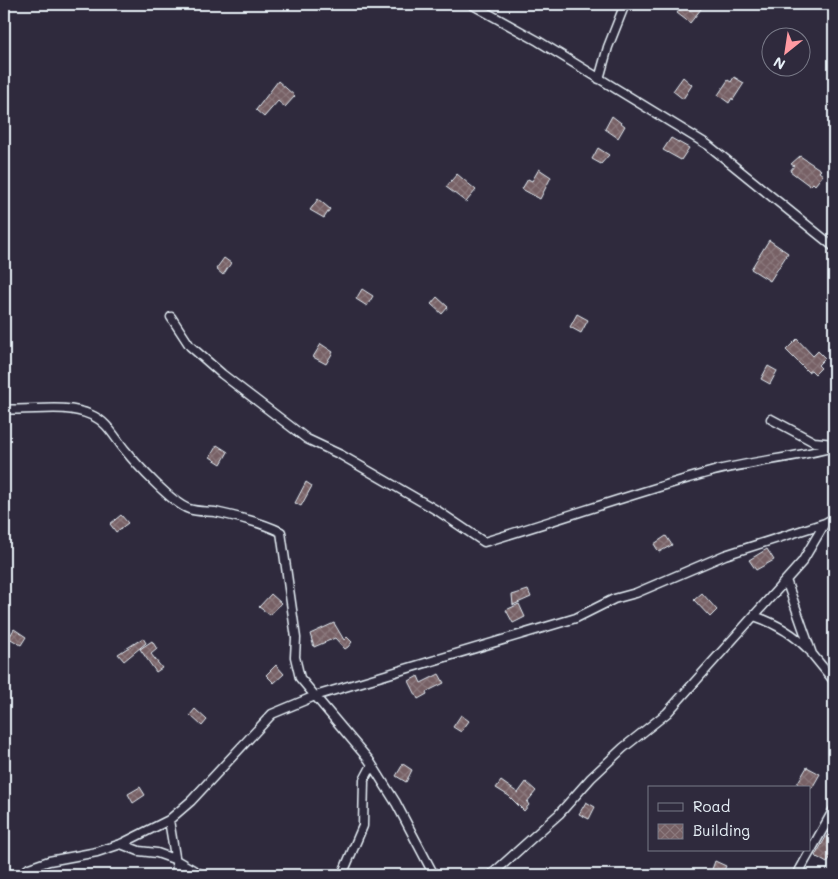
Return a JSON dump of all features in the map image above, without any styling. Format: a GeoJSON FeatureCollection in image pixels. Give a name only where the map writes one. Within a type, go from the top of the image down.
{"type":"FeatureCollection","features":[{"type":"Feature","properties":{"kind":"street"},"geometry":{"type":"LineString","coordinates":[[470,4],[538,41],[708,145],[834,248]]}},
{"type":"Feature","properties":{"kind":"street"},"geometry":{"type":"LineString","coordinates":[[599,79],[608,47],[625,4]]}},
{"type":"Feature","properties":{"kind":"street"},"geometry":{"type":"LineString","coordinates":[[171,317],[190,346],[222,374],[307,439],[341,455],[438,511],[484,542],[641,492],[715,471],[750,462],[797,457],[834,446]]}},
{"type":"Feature","properties":{"kind":"street"},"geometry":{"type":"LineString","coordinates":[[4,408],[45,408],[91,415],[110,428],[124,449],[138,465],[166,493],[188,509],[215,512],[263,524],[281,532],[296,638],[295,657],[300,678],[372,764],[396,803],[434,875]]}},
{"type":"Feature","properties":{"kind":"street"},"geometry":{"type":"LineString","coordinates":[[771,419],[814,442],[834,446]]}},
{"type":"Feature","properties":{"kind":"street"},"geometry":{"type":"LineString","coordinates":[[20,875],[29,868],[49,861],[97,852],[120,844],[170,820],[192,801],[272,714],[315,696],[543,630],[576,618],[614,599],[636,593],[725,555],[825,523],[834,518]]}},
{"type":"Feature","properties":{"kind":"street"},"geometry":{"type":"LineString","coordinates":[[491,875],[559,814],[617,754],[667,713],[802,562],[825,523]]}},
{"type":"Feature","properties":{"kind":"street"},"geometry":{"type":"LineString","coordinates":[[786,580],[812,654]]}},
{"type":"Feature","properties":{"kind":"street"},"geometry":{"type":"LineString","coordinates":[[754,616],[781,628],[799,639],[834,681]]}},
{"type":"Feature","properties":{"kind":"street"},"geometry":{"type":"LineString","coordinates":[[342,875],[363,826],[364,780],[372,764]]}},
{"type":"Feature","properties":{"kind":"street"},"geometry":{"type":"LineString","coordinates":[[797,875],[834,810]]}},
{"type":"Feature","properties":{"kind":"street"},"geometry":{"type":"LineString","coordinates":[[170,820],[174,859],[178,875]]}},
{"type":"Feature","properties":{"kind":"street"},"geometry":{"type":"LineString","coordinates":[[120,844],[139,851],[157,852],[174,859],[202,875]]}},
{"type":"Feature","properties":{"kind":"building"},"geometry":{"type":"Polygon","coordinates":[[[684,4],[705,4],[690,23],[677,13],[684,4]]]}},
{"type":"Feature","properties":{"kind":"building"},"geometry":{"type":"Polygon","coordinates":[[[683,77],[692,85],[683,99],[673,91],[683,77]]]}},
{"type":"Feature","properties":{"kind":"building"},"geometry":{"type":"Polygon","coordinates":[[[734,77],[744,83],[729,103],[718,95],[728,80],[731,82],[734,77]]]}},
{"type":"Feature","properties":{"kind":"building"},"geometry":{"type":"Polygon","coordinates":[[[278,81],[295,96],[285,107],[278,101],[264,117],[256,110],[278,81]]]}},
{"type":"Feature","properties":{"kind":"building"},"geometry":{"type":"Polygon","coordinates":[[[612,116],[625,126],[618,138],[605,129],[612,116]]]}},
{"type":"Feature","properties":{"kind":"building"},"geometry":{"type":"Polygon","coordinates":[[[671,138],[689,148],[681,160],[663,150],[671,138]]]}},
{"type":"Feature","properties":{"kind":"building"},"geometry":{"type":"Polygon","coordinates":[[[598,148],[609,155],[601,164],[592,159],[598,148]]]}},
{"type":"Feature","properties":{"kind":"building"},"geometry":{"type":"Polygon","coordinates":[[[800,156],[821,170],[819,172],[823,175],[815,185],[813,183],[810,186],[790,171],[794,166],[791,164],[800,156]]]}},
{"type":"Feature","properties":{"kind":"building"},"geometry":{"type":"Polygon","coordinates":[[[539,169],[551,177],[540,199],[522,189],[528,179],[532,181],[539,169]]]}},
{"type":"Feature","properties":{"kind":"building"},"geometry":{"type":"Polygon","coordinates":[[[457,174],[476,190],[466,202],[446,187],[457,174]]]}},
{"type":"Feature","properties":{"kind":"building"},"geometry":{"type":"Polygon","coordinates":[[[318,199],[330,209],[324,218],[310,210],[318,199]]]}},
{"type":"Feature","properties":{"kind":"building"},"geometry":{"type":"Polygon","coordinates":[[[769,240],[788,253],[770,281],[751,269],[769,240]]]}},
{"type":"Feature","properties":{"kind":"building"},"geometry":{"type":"Polygon","coordinates":[[[224,258],[231,263],[223,275],[216,269],[224,258]]]}},
{"type":"Feature","properties":{"kind":"building"},"geometry":{"type":"Polygon","coordinates":[[[362,289],[373,296],[367,306],[356,299],[362,289]]]}},
{"type":"Feature","properties":{"kind":"building"},"geometry":{"type":"Polygon","coordinates":[[[437,297],[448,307],[442,314],[431,304],[437,297]]]}},
{"type":"Feature","properties":{"kind":"building"},"geometry":{"type":"Polygon","coordinates":[[[577,314],[588,320],[581,333],[570,327],[577,314]]]}},
{"type":"Feature","properties":{"kind":"building"},"geometry":{"type":"Polygon","coordinates":[[[797,339],[813,356],[818,351],[825,358],[818,365],[821,368],[815,374],[811,370],[808,372],[786,350],[797,339]]]}},
{"type":"Feature","properties":{"kind":"building"},"geometry":{"type":"Polygon","coordinates":[[[321,344],[333,352],[326,364],[313,357],[321,344]]]}},
{"type":"Feature","properties":{"kind":"building"},"geometry":{"type":"Polygon","coordinates":[[[768,366],[777,371],[770,384],[761,379],[768,366]]]}},
{"type":"Feature","properties":{"kind":"building"},"geometry":{"type":"Polygon","coordinates":[[[217,445],[228,452],[221,464],[210,457],[217,445]]]}},
{"type":"Feature","properties":{"kind":"building"},"geometry":{"type":"Polygon","coordinates":[[[306,482],[312,486],[301,506],[295,503],[306,482]]]}},
{"type":"Feature","properties":{"kind":"building"},"geometry":{"type":"Polygon","coordinates":[[[121,515],[128,523],[116,532],[110,524],[121,515]]]}},
{"type":"Feature","properties":{"kind":"building"},"geometry":{"type":"Polygon","coordinates":[[[666,536],[672,545],[659,552],[654,544],[666,536]]]}},
{"type":"Feature","properties":{"kind":"building"},"geometry":{"type":"Polygon","coordinates":[[[767,549],[774,560],[756,570],[749,560],[767,549]]]}},
{"type":"Feature","properties":{"kind":"building"},"geometry":{"type":"Polygon","coordinates":[[[528,590],[531,597],[513,605],[512,595],[528,590]]]}},
{"type":"Feature","properties":{"kind":"building"},"geometry":{"type":"Polygon","coordinates":[[[702,593],[717,610],[710,617],[694,600],[702,593]]]}},
{"type":"Feature","properties":{"kind":"building"},"geometry":{"type":"Polygon","coordinates":[[[271,594],[281,603],[270,615],[259,607],[271,594]]]}},
{"type":"Feature","properties":{"kind":"building"},"geometry":{"type":"Polygon","coordinates":[[[519,604],[525,617],[513,623],[506,610],[519,604]]]}},
{"type":"Feature","properties":{"kind":"building"},"geometry":{"type":"Polygon","coordinates":[[[334,623],[344,640],[347,637],[352,642],[348,647],[345,649],[335,638],[314,647],[310,634],[334,623]]]}},
{"type":"Feature","properties":{"kind":"building"},"geometry":{"type":"Polygon","coordinates":[[[14,629],[26,637],[21,645],[9,638],[14,629]]]}},
{"type":"Feature","properties":{"kind":"building"},"geometry":{"type":"Polygon","coordinates":[[[143,638],[146,643],[124,661],[118,654],[143,638]]]}},
{"type":"Feature","properties":{"kind":"building"},"geometry":{"type":"Polygon","coordinates":[[[152,641],[157,649],[151,654],[162,668],[156,672],[140,649],[152,641]]]}},
{"type":"Feature","properties":{"kind":"building"},"geometry":{"type":"Polygon","coordinates":[[[276,665],[284,674],[274,683],[266,675],[276,665]]]}},
{"type":"Feature","properties":{"kind":"building"},"geometry":{"type":"Polygon","coordinates":[[[439,674],[444,683],[426,692],[427,694],[418,699],[409,681],[418,676],[421,683],[439,674]]]}},
{"type":"Feature","properties":{"kind":"building"},"geometry":{"type":"Polygon","coordinates":[[[195,709],[207,720],[202,726],[190,715],[195,709]]]}},
{"type":"Feature","properties":{"kind":"building"},"geometry":{"type":"Polygon","coordinates":[[[461,715],[469,721],[461,732],[453,727],[461,715]]]}},
{"type":"Feature","properties":{"kind":"building"},"geometry":{"type":"Polygon","coordinates":[[[403,764],[412,770],[406,782],[396,776],[403,764]]]}},
{"type":"Feature","properties":{"kind":"building"},"geometry":{"type":"Polygon","coordinates":[[[807,767],[820,774],[812,788],[797,784],[807,767]]]}},
{"type":"Feature","properties":{"kind":"building"},"geometry":{"type":"Polygon","coordinates":[[[501,781],[518,793],[526,782],[536,791],[527,802],[529,805],[524,811],[509,796],[496,788],[501,781]]]}},
{"type":"Feature","properties":{"kind":"building"},"geometry":{"type":"Polygon","coordinates":[[[140,787],[145,795],[133,803],[128,794],[140,787]]]}},
{"type":"Feature","properties":{"kind":"building"},"geometry":{"type":"Polygon","coordinates":[[[586,802],[595,807],[589,819],[579,814],[586,802]]]}},
{"type":"Feature","properties":{"kind":"building"},"geometry":{"type":"Polygon","coordinates":[[[834,823],[834,851],[827,863],[815,856],[834,823]]]}},
{"type":"Feature","properties":{"kind":"building"},"geometry":{"type":"Polygon","coordinates":[[[715,861],[726,866],[722,875],[711,872],[715,861]]]}}]}
